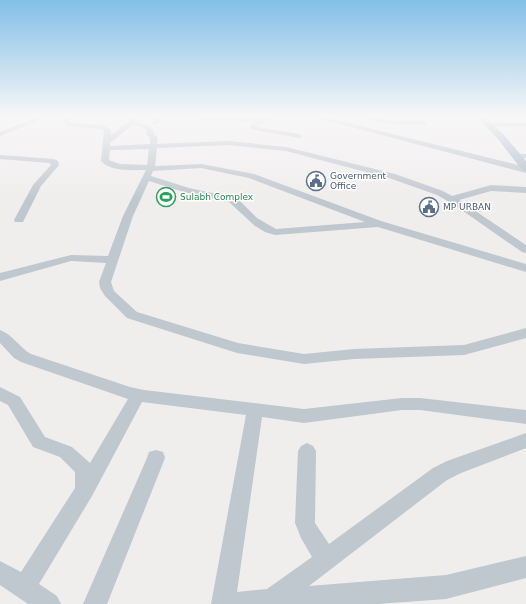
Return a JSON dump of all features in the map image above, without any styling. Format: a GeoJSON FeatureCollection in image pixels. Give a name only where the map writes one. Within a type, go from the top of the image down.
{"type":"FeatureCollection","features":[{"type":"Feature","properties":{"kind":"main road"},"geometry":{"type":"LineString","coordinates":[[507,144],[525,164]]}},
{"type":"Feature","properties":{"kind":"main road"},"geometry":{"type":"LineString","coordinates":[[509,144],[525,164]]}},
{"type":"Feature","properties":{"kind":"street"},"geometry":{"type":"LineString","coordinates":[[206,144],[153,147],[107,145],[105,161],[107,163],[149,172],[187,190],[232,200],[236,202],[258,225],[275,232],[379,224]]}},
{"type":"Feature","properties":{"kind":"street"},"geometry":{"type":"LineString","coordinates":[[240,144],[286,149],[415,183],[452,200],[526,250]]}},
{"type":"Feature","properties":{"kind":"street"},"geometry":{"type":"LineString","coordinates":[[437,144],[525,164]]}},
{"type":"Feature","properties":{"kind":"street"},"geometry":{"type":"LineString","coordinates":[[440,144],[525,164]]}},
{"type":"Feature","properties":{"kind":"street"},"geometry":{"type":"LineString","coordinates":[[153,147],[149,172],[128,216],[106,276],[106,288],[126,311],[139,318],[237,348],[311,359],[354,354],[464,350],[526,333]]}},
{"type":"Feature","properties":{"kind":"street"},"geometry":{"type":"LineString","coordinates":[[0,157],[54,161],[55,165],[37,185],[19,220]]}},
{"type":"Feature","properties":{"kind":"street"},"geometry":{"type":"LineString","coordinates":[[0,166],[13,157]]}},
{"type":"Feature","properties":{"kind":"street"},"geometry":{"type":"LineString","coordinates":[[149,172],[201,166],[251,176],[379,224],[526,268]]}},
{"type":"Feature","properties":{"kind":"street"},"geometry":{"type":"LineString","coordinates":[[452,200],[491,188],[526,190]]}},
{"type":"Feature","properties":{"kind":"street"},"geometry":{"type":"LineString","coordinates":[[0,277],[71,258],[112,260]]}},
{"type":"Feature","properties":{"kind":"street"},"geometry":{"type":"LineString","coordinates":[[0,335],[19,354],[35,362],[138,395],[304,416],[384,405],[420,404],[526,417]]}},
{"type":"Feature","properties":{"kind":"street"},"geometry":{"type":"LineString","coordinates":[[0,393],[14,400],[39,442],[66,452],[84,469],[85,490]]}},
{"type":"Feature","properties":{"kind":"street"},"geometry":{"type":"LineString","coordinates":[[0,572],[34,598],[85,490],[138,395]]}},
{"type":"Feature","properties":{"kind":"street"},"geometry":{"type":"LineString","coordinates":[[223,604],[255,410]]}},
{"type":"Feature","properties":{"kind":"street"},"geometry":{"type":"LineString","coordinates":[[271,601],[440,474],[454,467],[526,440]]}},
{"type":"Feature","properties":{"kind":"street"},"geometry":{"type":"LineString","coordinates":[[307,451],[305,523],[326,560]]}},
{"type":"Feature","properties":{"kind":"street"},"geometry":{"type":"LineString","coordinates":[[95,604],[156,458]]}},
{"type":"Feature","properties":{"kind":"street"},"geometry":{"type":"LineString","coordinates":[[232,604],[446,587],[526,567]]}},
{"type":"Feature","properties":{"kind":"place","name":"Government Office"},"geometry":{"type":"Point","coordinates":[316,181]}},
{"type":"Feature","properties":{"kind":"place","name":"Sulabh Complex"},"geometry":{"type":"Point","coordinates":[166,197]}},
{"type":"Feature","properties":{"kind":"place","name":"MP URBAN"},"geometry":{"type":"Point","coordinates":[429,207]}}]}
